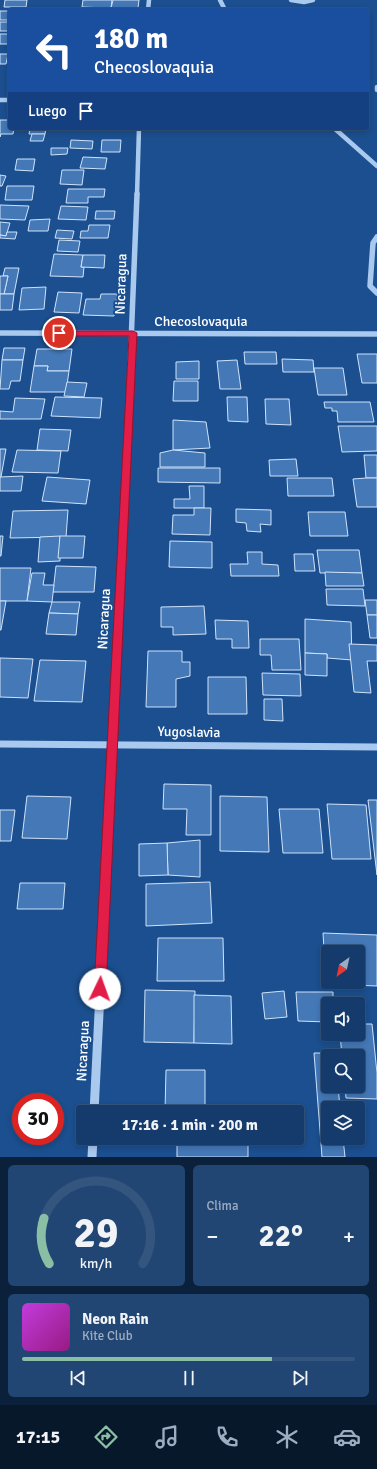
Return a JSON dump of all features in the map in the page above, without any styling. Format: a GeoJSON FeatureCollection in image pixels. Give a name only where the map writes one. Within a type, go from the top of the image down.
{"type":"FeatureCollection","features":[{"type":"Feature","properties":{"kind":"street"},"geometry":{"type":"LineString","coordinates":[[292,0],[304,2],[313,0]]}},
{"type":"Feature","properties":{"kind":"street","name":"Nicaragua"},"geometry":{"type":"LineString","coordinates":[[94,1105],[111,744],[133,333],[139,130]]}},
{"type":"Feature","properties":{"kind":"street"},"geometry":{"type":"LineString","coordinates":[[336,130],[377,166]]}},
{"type":"Feature","properties":{"kind":"street"},"geometry":{"type":"LineString","coordinates":[[377,237],[373,243],[375,255],[370,286],[377,293]]}},
{"type":"Feature","properties":{"kind":"street","name":"Checoslovaquia"},"geometry":{"type":"LineString","coordinates":[[0,333],[377,334]]}},
{"type":"Feature","properties":{"kind":"street","name":"Yugoslavia"},"geometry":{"type":"LineString","coordinates":[[0,744],[377,747]]}},
{"type":"Feature","properties":{"kind":"street"},"geometry":{"type":"LineString","coordinates":[[92,1157],[93,1145]]}},
{"type":"Feature","properties":{"kind":"building"},"geometry":{"type":"Polygon","coordinates":[[[5,0],[27,0],[26,7],[4,7],[5,0]]]}},
{"type":"Feature","properties":{"kind":"building"},"geometry":{"type":"Polygon","coordinates":[[[83,0],[112,0],[111,8],[82,7],[83,0]]]}},
{"type":"Feature","properties":{"kind":"building"},"geometry":{"type":"Polygon","coordinates":[[[113,0],[139,0],[138,8],[111,8],[113,0]]]}},
{"type":"Feature","properties":{"kind":"building"},"geometry":{"type":"Polygon","coordinates":[[[0,11],[8,11],[8,20],[0,20],[0,11]]]}},
{"type":"Feature","properties":{"kind":"building"},"geometry":{"type":"Polygon","coordinates":[[[0,22],[8,22],[8,31],[0,31],[0,22]]]}},
{"type":"Feature","properties":{"kind":"building"},"geometry":{"type":"Polygon","coordinates":[[[0,34],[8,34],[8,44],[0,44],[0,34]]]}},
{"type":"Feature","properties":{"kind":"building"},"geometry":{"type":"Polygon","coordinates":[[[0,54],[8,54],[6,64],[0,64],[0,54]]]}},
{"type":"Feature","properties":{"kind":"building"},"geometry":{"type":"Polygon","coordinates":[[[0,120],[8,120],[8,130],[14,130],[13,134],[1,134],[0,137],[0,120]]]}},
{"type":"Feature","properties":{"kind":"building"},"geometry":{"type":"Polygon","coordinates":[[[30,130],[46,130],[45,134],[29,134],[30,130]]]}},
{"type":"Feature","properties":{"kind":"building"},"geometry":{"type":"Polygon","coordinates":[[[32,134],[45,134],[43,141],[30,141],[32,134]]]}},
{"type":"Feature","properties":{"kind":"building"},"geometry":{"type":"Polygon","coordinates":[[[71,140],[93,141],[92,149],[70,148],[71,140]]]}},
{"type":"Feature","properties":{"kind":"building"},"geometry":{"type":"Polygon","coordinates":[[[102,140],[121,140],[120,152],[101,152],[102,140]]]}},
{"type":"Feature","properties":{"kind":"building"},"geometry":{"type":"Polygon","coordinates":[[[51,148],[68,148],[67,154],[51,155],[51,148]]]}},
{"type":"Feature","properties":{"kind":"building"},"geometry":{"type":"Polygon","coordinates":[[[83,157],[107,158],[105,169],[80,168],[83,157]]]}},
{"type":"Feature","properties":{"kind":"building"},"geometry":{"type":"Polygon","coordinates":[[[17,159],[35,159],[33,171],[15,170],[17,159]]]}},
{"type":"Feature","properties":{"kind":"building"},"geometry":{"type":"Polygon","coordinates":[[[62,170],[84,170],[82,185],[60,184],[62,170]]]}},
{"type":"Feature","properties":{"kind":"building"},"geometry":{"type":"Polygon","coordinates":[[[0,175],[6,176],[2,186],[0,186],[0,175]]]}},
{"type":"Feature","properties":{"kind":"building"},"geometry":{"type":"Polygon","coordinates":[[[7,186],[34,186],[32,200],[5,200],[7,186]]]}},
{"type":"Feature","properties":{"kind":"building"},"geometry":{"type":"Polygon","coordinates":[[[68,189],[105,189],[104,197],[88,197],[88,203],[66,203],[68,189]]]}},
{"type":"Feature","properties":{"kind":"building"},"geometry":{"type":"Polygon","coordinates":[[[0,205],[29,206],[25,220],[0,219],[0,205]]]}},
{"type":"Feature","properties":{"kind":"building"},"geometry":{"type":"Polygon","coordinates":[[[61,206],[88,207],[86,220],[58,219],[61,206]]]}},
{"type":"Feature","properties":{"kind":"building"},"geometry":{"type":"Polygon","coordinates":[[[96,211],[115,211],[114,219],[95,219],[96,211]]]}},
{"type":"Feature","properties":{"kind":"building"},"geometry":{"type":"Polygon","coordinates":[[[50,219],[48,231],[28,231],[30,220],[50,219]]]}},
{"type":"Feature","properties":{"kind":"building"},"geometry":{"type":"Polygon","coordinates":[[[0,222],[10,223],[6,236],[0,235],[0,222]]]}},
{"type":"Feature","properties":{"kind":"building"},"geometry":{"type":"Polygon","coordinates":[[[89,225],[110,225],[108,238],[80,238],[81,231],[88,231],[89,225]]]}},
{"type":"Feature","properties":{"kind":"building"},"geometry":{"type":"Polygon","coordinates":[[[57,230],[74,231],[72,239],[55,238],[57,230]]]}},
{"type":"Feature","properties":{"kind":"building"},"geometry":{"type":"Polygon","coordinates":[[[7,232],[17,232],[15,239],[0,238],[0,235],[6,236],[7,232]]]}},
{"type":"Feature","properties":{"kind":"building"},"geometry":{"type":"Polygon","coordinates":[[[59,240],[80,241],[78,252],[57,251],[59,240]]]}},
{"type":"Feature","properties":{"kind":"building"},"geometry":{"type":"Polygon","coordinates":[[[54,254],[83,255],[81,267],[84,267],[83,277],[50,276],[54,254]]]}},
{"type":"Feature","properties":{"kind":"building"},"geometry":{"type":"Polygon","coordinates":[[[83,255],[105,255],[104,268],[81,267],[83,255]]]}},
{"type":"Feature","properties":{"kind":"building"},"geometry":{"type":"Polygon","coordinates":[[[5,268],[19,268],[14,294],[4,294],[8,276],[3,276],[5,268]]]}},
{"type":"Feature","properties":{"kind":"building"},"geometry":{"type":"Polygon","coordinates":[[[0,276],[8,276],[4,294],[0,294],[0,276]]]}},
{"type":"Feature","properties":{"kind":"building"},"geometry":{"type":"Polygon","coordinates":[[[46,287],[44,309],[19,310],[22,288],[46,287]]]}},
{"type":"Feature","properties":{"kind":"building"},"geometry":{"type":"Polygon","coordinates":[[[58,292],[82,293],[79,313],[54,312],[58,292]]]}},
{"type":"Feature","properties":{"kind":"building"},"geometry":{"type":"Polygon","coordinates":[[[0,294],[14,294],[12,310],[0,310],[0,294]]]}},
{"type":"Feature","properties":{"kind":"building"},"geometry":{"type":"Polygon","coordinates":[[[101,294],[117,294],[114,316],[83,315],[86,299],[100,299],[101,294]]]}},
{"type":"Feature","properties":{"kind":"building"},"geometry":{"type":"Polygon","coordinates":[[[4,348],[25,348],[23,360],[2,360],[4,348]]]}},
{"type":"Feature","properties":{"kind":"building"},"geometry":{"type":"Polygon","coordinates":[[[37,349],[72,349],[69,371],[47,371],[48,366],[34,366],[37,349]]]}},
{"type":"Feature","properties":{"kind":"building"},"geometry":{"type":"Polygon","coordinates":[[[244,352],[276,352],[277,364],[245,364],[244,352]]]}},
{"type":"Feature","properties":{"kind":"building"},"geometry":{"type":"Polygon","coordinates":[[[357,354],[377,354],[377,383],[362,383],[357,354]]]}},
{"type":"Feature","properties":{"kind":"building"},"geometry":{"type":"Polygon","coordinates":[[[282,359],[313,360],[314,372],[283,372],[282,359]]]}},
{"type":"Feature","properties":{"kind":"building"},"geometry":{"type":"Polygon","coordinates":[[[2,360],[23,360],[20,381],[11,381],[9,389],[0,389],[2,360]]]}},
{"type":"Feature","properties":{"kind":"building"},"geometry":{"type":"Polygon","coordinates":[[[237,360],[241,389],[220,389],[217,361],[237,360]]]}},
{"type":"Feature","properties":{"kind":"building"},"geometry":{"type":"Polygon","coordinates":[[[199,361],[199,379],[176,379],[176,362],[199,361]]]}},
{"type":"Feature","properties":{"kind":"building"},"geometry":{"type":"Polygon","coordinates":[[[34,366],[48,366],[47,371],[69,371],[66,392],[30,392],[34,366]]]}},
{"type":"Feature","properties":{"kind":"building"},"geometry":{"type":"Polygon","coordinates":[[[314,368],[343,368],[347,395],[318,395],[314,368]]]}},
{"type":"Feature","properties":{"kind":"building"},"geometry":{"type":"Polygon","coordinates":[[[174,381],[198,381],[198,401],[173,401],[174,381]]]}},
{"type":"Feature","properties":{"kind":"building"},"geometry":{"type":"Polygon","coordinates":[[[67,382],[87,383],[84,397],[64,396],[67,382]]]}},
{"type":"Feature","properties":{"kind":"building"},"geometry":{"type":"Polygon","coordinates":[[[55,397],[102,398],[100,418],[51,416],[55,397]]]}},
{"type":"Feature","properties":{"kind":"building"},"geometry":{"type":"Polygon","coordinates":[[[227,397],[247,397],[248,422],[228,421],[227,397]]]}},
{"type":"Feature","properties":{"kind":"building"},"geometry":{"type":"Polygon","coordinates":[[[15,398],[45,399],[41,419],[0,419],[0,411],[13,412],[15,398]]]}},
{"type":"Feature","properties":{"kind":"building"},"geometry":{"type":"Polygon","coordinates":[[[265,399],[289,399],[291,425],[266,424],[265,399]]]}},
{"type":"Feature","properties":{"kind":"building"},"geometry":{"type":"Polygon","coordinates":[[[324,402],[370,402],[374,422],[338,422],[337,411],[332,411],[332,408],[325,408],[324,402]]]}},
{"type":"Feature","properties":{"kind":"building"},"geometry":{"type":"Polygon","coordinates":[[[173,420],[206,422],[210,448],[173,450],[173,420]]]}},
{"type":"Feature","properties":{"kind":"building"},"geometry":{"type":"Polygon","coordinates":[[[338,426],[377,426],[377,451],[342,452],[338,426]]]}},
{"type":"Feature","properties":{"kind":"building"},"geometry":{"type":"Polygon","coordinates":[[[40,429],[71,430],[68,451],[37,450],[40,429]]]}},
{"type":"Feature","properties":{"kind":"building"},"geometry":{"type":"Polygon","coordinates":[[[0,449],[6,449],[1,477],[0,477],[0,449]]]}},
{"type":"Feature","properties":{"kind":"building"},"geometry":{"type":"Polygon","coordinates":[[[17,450],[61,451],[58,473],[12,472],[17,450]]]}},
{"type":"Feature","properties":{"kind":"building"},"geometry":{"type":"Polygon","coordinates":[[[173,450],[205,453],[205,467],[160,467],[160,453],[173,450]]]}},
{"type":"Feature","properties":{"kind":"building"},"geometry":{"type":"Polygon","coordinates":[[[364,455],[377,455],[377,478],[366,478],[364,455]]]}},
{"type":"Feature","properties":{"kind":"building"},"geometry":{"type":"Polygon","coordinates":[[[296,459],[298,476],[270,476],[269,460],[296,459]]]}},
{"type":"Feature","properties":{"kind":"building"},"geometry":{"type":"Polygon","coordinates":[[[158,468],[220,468],[220,483],[158,482],[158,468]]]}},
{"type":"Feature","properties":{"kind":"building"},"geometry":{"type":"Polygon","coordinates":[[[23,476],[21,491],[0,491],[0,477],[23,476]]]}},
{"type":"Feature","properties":{"kind":"building"},"geometry":{"type":"Polygon","coordinates":[[[47,477],[90,480],[86,504],[42,501],[47,477]]]}},
{"type":"Feature","properties":{"kind":"building"},"geometry":{"type":"Polygon","coordinates":[[[287,478],[332,478],[334,496],[288,496],[287,478]]]}},
{"type":"Feature","properties":{"kind":"building"},"geometry":{"type":"Polygon","coordinates":[[[377,478],[377,507],[357,507],[353,479],[377,478]]]}},
{"type":"Feature","properties":{"kind":"building"},"geometry":{"type":"Polygon","coordinates":[[[189,486],[204,486],[204,508],[174,508],[174,499],[190,499],[189,486]]]}},
{"type":"Feature","properties":{"kind":"building"},"geometry":{"type":"Polygon","coordinates":[[[194,508],[211,508],[210,535],[172,534],[173,515],[194,515],[194,508]]]}},
{"type":"Feature","properties":{"kind":"building"},"geometry":{"type":"Polygon","coordinates":[[[236,509],[271,510],[271,525],[260,524],[261,532],[247,531],[246,523],[236,522],[236,509]]]}},
{"type":"Feature","properties":{"kind":"building"},"geometry":{"type":"Polygon","coordinates":[[[68,510],[66,537],[10,538],[13,511],[68,510]]]}},
{"type":"Feature","properties":{"kind":"building"},"geometry":{"type":"Polygon","coordinates":[[[308,512],[345,512],[348,536],[310,536],[308,512]]]}},
{"type":"Feature","properties":{"kind":"building"},"geometry":{"type":"Polygon","coordinates":[[[0,536],[3,536],[1,556],[0,556],[0,536]]]}},
{"type":"Feature","properties":{"kind":"building"},"geometry":{"type":"Polygon","coordinates":[[[60,536],[60,561],[38,562],[40,537],[60,536]]]}},
{"type":"Feature","properties":{"kind":"building"},"geometry":{"type":"Polygon","coordinates":[[[60,536],[85,536],[83,558],[58,558],[60,536]]]}},
{"type":"Feature","properties":{"kind":"building"},"geometry":{"type":"Polygon","coordinates":[[[170,541],[212,542],[212,568],[169,567],[170,541]]]}},
{"type":"Feature","properties":{"kind":"building"},"geometry":{"type":"Polygon","coordinates":[[[317,550],[359,550],[362,573],[320,573],[317,550]]]}},
{"type":"Feature","properties":{"kind":"building"},"geometry":{"type":"Polygon","coordinates":[[[247,552],[262,552],[262,564],[278,565],[279,576],[231,576],[230,564],[248,564],[247,552]]]}},
{"type":"Feature","properties":{"kind":"building"},"geometry":{"type":"Polygon","coordinates":[[[294,554],[313,554],[315,571],[295,571],[294,554]]]}},
{"type":"Feature","properties":{"kind":"building"},"geometry":{"type":"Polygon","coordinates":[[[56,566],[96,567],[94,592],[53,592],[56,566]]]}},
{"type":"Feature","properties":{"kind":"building"},"geometry":{"type":"Polygon","coordinates":[[[0,568],[31,568],[27,601],[0,601],[0,568]]]}},
{"type":"Feature","properties":{"kind":"building"},"geometry":{"type":"Polygon","coordinates":[[[325,572],[362,573],[364,586],[326,586],[325,572]]]}},
{"type":"Feature","properties":{"kind":"building"},"geometry":{"type":"Polygon","coordinates":[[[32,573],[45,573],[43,585],[54,585],[52,602],[27,601],[32,573]]]}},
{"type":"Feature","properties":{"kind":"building"},"geometry":{"type":"Polygon","coordinates":[[[326,589],[363,589],[365,606],[327,605],[326,589]]]}},
{"type":"Feature","properties":{"kind":"building"},"geometry":{"type":"Polygon","coordinates":[[[365,600],[377,600],[377,615],[367,615],[365,600]]]}},
{"type":"Feature","properties":{"kind":"building"},"geometry":{"type":"Polygon","coordinates":[[[0,601],[6,601],[1,630],[0,630],[0,601]]]}},
{"type":"Feature","properties":{"kind":"building"},"geometry":{"type":"Polygon","coordinates":[[[52,602],[80,602],[78,614],[49,613],[52,602]]]}},
{"type":"Feature","properties":{"kind":"building"},"geometry":{"type":"Polygon","coordinates":[[[204,606],[206,634],[173,635],[173,627],[161,627],[161,607],[204,606]]]}},
{"type":"Feature","properties":{"kind":"building"},"geometry":{"type":"Polygon","coordinates":[[[49,613],[78,614],[76,635],[46,634],[49,613]]]}},
{"type":"Feature","properties":{"kind":"building"},"geometry":{"type":"Polygon","coordinates":[[[367,615],[377,615],[377,638],[370,638],[367,615]]]}},
{"type":"Feature","properties":{"kind":"building"},"geometry":{"type":"Polygon","coordinates":[[[305,619],[351,622],[352,660],[327,658],[327,654],[305,653],[305,619]]]}},
{"type":"Feature","properties":{"kind":"building"},"geometry":{"type":"Polygon","coordinates":[[[215,620],[248,621],[249,648],[232,648],[232,639],[216,639],[215,620]]]}},
{"type":"Feature","properties":{"kind":"building"},"geometry":{"type":"Polygon","coordinates":[[[260,639],[299,639],[301,670],[272,670],[271,655],[260,655],[260,639]]]}},
{"type":"Feature","properties":{"kind":"building"},"geometry":{"type":"Polygon","coordinates":[[[349,644],[377,645],[377,661],[367,661],[371,693],[354,692],[349,644]]]}},
{"type":"Feature","properties":{"kind":"building"},"geometry":{"type":"Polygon","coordinates":[[[148,651],[182,651],[182,662],[190,662],[190,676],[176,679],[176,707],[146,707],[148,651]]]}},
{"type":"Feature","properties":{"kind":"building"},"geometry":{"type":"Polygon","coordinates":[[[305,653],[327,654],[327,676],[305,675],[305,653]]]}},
{"type":"Feature","properties":{"kind":"building"},"geometry":{"type":"Polygon","coordinates":[[[0,658],[33,659],[28,698],[0,697],[0,658]]]}},
{"type":"Feature","properties":{"kind":"building"},"geometry":{"type":"Polygon","coordinates":[[[40,660],[86,661],[82,702],[34,701],[40,660]]]}},
{"type":"Feature","properties":{"kind":"building"},"geometry":{"type":"Polygon","coordinates":[[[262,673],[300,674],[301,696],[263,695],[262,673]]]}},
{"type":"Feature","properties":{"kind":"building"},"geometry":{"type":"Polygon","coordinates":[[[208,677],[246,677],[247,714],[208,714],[208,677]]]}},
{"type":"Feature","properties":{"kind":"building"},"geometry":{"type":"Polygon","coordinates":[[[264,699],[282,699],[283,721],[264,720],[264,699]]]}},
{"type":"Feature","properties":{"kind":"building"},"geometry":{"type":"Polygon","coordinates":[[[164,784],[211,785],[211,835],[186,835],[187,809],[163,809],[164,784]]]}},
{"type":"Feature","properties":{"kind":"building"},"geometry":{"type":"Polygon","coordinates":[[[27,796],[71,797],[67,839],[22,838],[27,796]]]}},
{"type":"Feature","properties":{"kind":"building"},"geometry":{"type":"Polygon","coordinates":[[[220,796],[267,797],[269,852],[220,851],[220,796]]]}},
{"type":"Feature","properties":{"kind":"building"},"geometry":{"type":"Polygon","coordinates":[[[368,800],[377,800],[377,875],[368,800]]]}},
{"type":"Feature","properties":{"kind":"building"},"geometry":{"type":"Polygon","coordinates":[[[327,804],[366,805],[371,859],[332,859],[327,804]]]}},
{"type":"Feature","properties":{"kind":"building"},"geometry":{"type":"Polygon","coordinates":[[[279,809],[319,809],[323,853],[283,853],[279,809]]]}},
{"type":"Feature","properties":{"kind":"building"},"geometry":{"type":"Polygon","coordinates":[[[0,810],[15,810],[11,841],[0,841],[0,810]]]}},
{"type":"Feature","properties":{"kind":"building"},"geometry":{"type":"Polygon","coordinates":[[[200,840],[200,877],[168,875],[167,843],[200,840]]]}},
{"type":"Feature","properties":{"kind":"building"},"geometry":{"type":"Polygon","coordinates":[[[167,843],[168,875],[139,876],[139,844],[167,843]]]}},
{"type":"Feature","properties":{"kind":"building"},"geometry":{"type":"Polygon","coordinates":[[[210,882],[212,923],[146,926],[146,884],[210,882]]]}},
{"type":"Feature","properties":{"kind":"building"},"geometry":{"type":"Polygon","coordinates":[[[20,883],[65,883],[63,909],[17,909],[20,883]]]}},
{"type":"Feature","properties":{"kind":"building"},"geometry":{"type":"Polygon","coordinates":[[[323,933],[377,935],[377,986],[365,986],[365,945],[324,945],[323,933]]]}},
{"type":"Feature","properties":{"kind":"building"},"geometry":{"type":"Polygon","coordinates":[[[158,938],[223,938],[224,981],[157,981],[158,938]]]}},
{"type":"Feature","properties":{"kind":"building"},"geometry":{"type":"Polygon","coordinates":[[[145,990],[195,991],[194,1043],[144,1042],[145,990]]]}},
{"type":"Feature","properties":{"kind":"building"},"geometry":{"type":"Polygon","coordinates":[[[284,991],[287,1017],[265,1019],[262,993],[284,991]]]}},
{"type":"Feature","properties":{"kind":"building"},"geometry":{"type":"Polygon","coordinates":[[[296,992],[333,992],[333,997],[321,997],[321,1022],[298,1021],[296,992]]]}},
{"type":"Feature","properties":{"kind":"building"},"geometry":{"type":"Polygon","coordinates":[[[194,995],[231,996],[232,1044],[194,1043],[194,995]]]}},
{"type":"Feature","properties":{"kind":"building"},"geometry":{"type":"Polygon","coordinates":[[[365,1024],[372,1024],[377,1073],[377,1099],[346,1098],[346,1093],[365,1093],[365,1049],[341,1049],[341,1041],[365,1041],[365,1024]]]}},
{"type":"Feature","properties":{"kind":"building"},"geometry":{"type":"Polygon","coordinates":[[[314,1053],[321,1053],[321,1093],[339,1093],[339,1101],[321,1101],[321,1144],[314,1053]]]}},
{"type":"Feature","properties":{"kind":"building"},"geometry":{"type":"Polygon","coordinates":[[[166,1070],[205,1070],[205,1105],[165,1105],[166,1070]]]}},
{"type":"Feature","properties":{"kind":"building"},"geometry":{"type":"Polygon","coordinates":[[[177,1145],[248,1145],[248,1157],[177,1157],[177,1145]]]}},
{"type":"Feature","properties":{"kind":"building"},"geometry":{"type":"Polygon","coordinates":[[[321,1145],[344,1145],[345,1157],[322,1157],[321,1145]]]}},
{"type":"Feature","properties":{"kind":"route"},"geometry":{"type":"LineString","coordinates":[[59,333],[133,333],[111,744],[100,989]]}}]}
